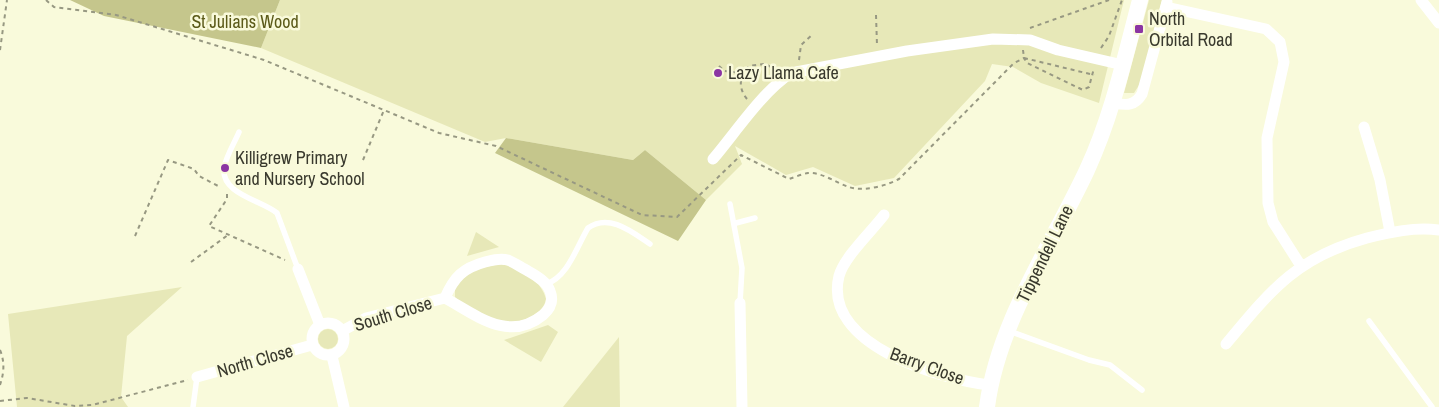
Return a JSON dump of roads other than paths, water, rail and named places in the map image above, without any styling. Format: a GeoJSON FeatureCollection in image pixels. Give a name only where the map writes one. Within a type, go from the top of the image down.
{"type":"FeatureCollection","features":[{"type":"Feature","properties":{"kind":"street","name":"Tippendell Lane"},"geometry":{"type":"LineString","coordinates":[[986,407],[994,366],[1007,330],[1088,169],[1112,103],[1140,0]]}},
{"type":"Feature","properties":{"kind":"street"},"geometry":{"type":"LineString","coordinates":[[1421,0],[1439,24]]}},
{"type":"Feature","properties":{"kind":"street"},"geometry":{"type":"LineString","coordinates":[[1112,103],[1135,104],[1142,94],[1167,4],[1266,29],[1280,42],[1284,62],[1267,138],[1268,202],[1273,222],[1301,266]]}},
{"type":"Feature","properties":{"kind":"street"},"geometry":{"type":"LineString","coordinates":[[713,159],[754,109],[791,73],[834,64],[993,39],[1030,40],[1058,50],[1123,65]]}},
{"type":"Feature","properties":{"kind":"street"},"geometry":{"type":"LineString","coordinates":[[1364,127],[1380,180],[1390,232]]}},
{"type":"Feature","properties":{"kind":"street","name":"Barry Close"},"geometry":{"type":"LineString","coordinates":[[884,215],[850,256],[839,276],[840,300],[853,328],[875,346],[906,362],[970,382],[990,385]]}},
{"type":"Feature","properties":{"kind":"street"},"geometry":{"type":"LineString","coordinates":[[1226,344],[1266,297],[1301,266],[1335,248],[1390,232],[1404,229],[1439,230]]}},
{"type":"Feature","properties":{"kind":"street","name":"South Close"},"geometry":{"type":"LineString","coordinates":[[342,331],[366,318],[445,298],[492,324],[507,328],[534,321],[548,310],[552,297],[546,284],[536,275],[508,260],[493,260],[465,268],[452,282],[445,298]]}},
{"type":"Feature","properties":{"kind":"street"},"geometry":{"type":"LineString","coordinates":[[298,268],[320,325]]}},
{"type":"Feature","properties":{"kind":"street"},"geometry":{"type":"LineString","coordinates":[[740,303],[742,407]]}},
{"type":"Feature","properties":{"kind":"street"},"geometry":{"type":"LineString","coordinates":[[329,323],[342,331],[343,346],[332,356],[318,353],[312,345],[313,331],[320,325],[329,323]]}},
{"type":"Feature","properties":{"kind":"street","name":"North Close"},"geometry":{"type":"LineString","coordinates":[[197,377],[312,345]]}},
{"type":"Feature","properties":{"kind":"street"},"geometry":{"type":"LineString","coordinates":[[332,356],[344,407]]}},
{"type":"Feature","properties":{"kind":"lane"},"geometry":{"type":"LineString","coordinates":[[239,132],[224,166],[225,176],[236,192],[277,213],[298,268]]}},
{"type":"Feature","properties":{"kind":"lane"},"geometry":{"type":"LineString","coordinates":[[730,204],[736,223],[735,235],[742,268],[740,303]]}},
{"type":"Feature","properties":{"kind":"lane"},"geometry":{"type":"LineString","coordinates":[[736,223],[755,218]]}},
{"type":"Feature","properties":{"kind":"lane"},"geometry":{"type":"LineString","coordinates":[[546,284],[554,281],[562,274],[588,228],[592,225],[618,224],[650,244]]}},
{"type":"Feature","properties":{"kind":"lane"},"geometry":{"type":"LineString","coordinates":[[1369,321],[1432,407]]}},
{"type":"Feature","properties":{"kind":"lane"},"geometry":{"type":"LineString","coordinates":[[1007,330],[1088,360],[1110,365],[1142,390]]}},
{"type":"Feature","properties":{"kind":"lane"},"geometry":{"type":"LineString","coordinates":[[193,407],[197,377]]}},
{"type":"Feature","properties":{"kind":"place","name":"North Orbital Road"},"geometry":{"type":"Point","coordinates":[1139,29]}},
{"type":"Feature","properties":{"kind":"place","name":"Lazy Llama Cafe"},"geometry":{"type":"Point","coordinates":[718,73]}},
{"type":"Feature","properties":{"kind":"place","name":"Killigrew Primary and Nursery School"},"geometry":{"type":"Point","coordinates":[225,168]}},
{"type":"Feature","properties":{"kind":"park label","name":"St Julians Wood"},"geometry":{"type":"Point","coordinates":[245,22]}}]}
